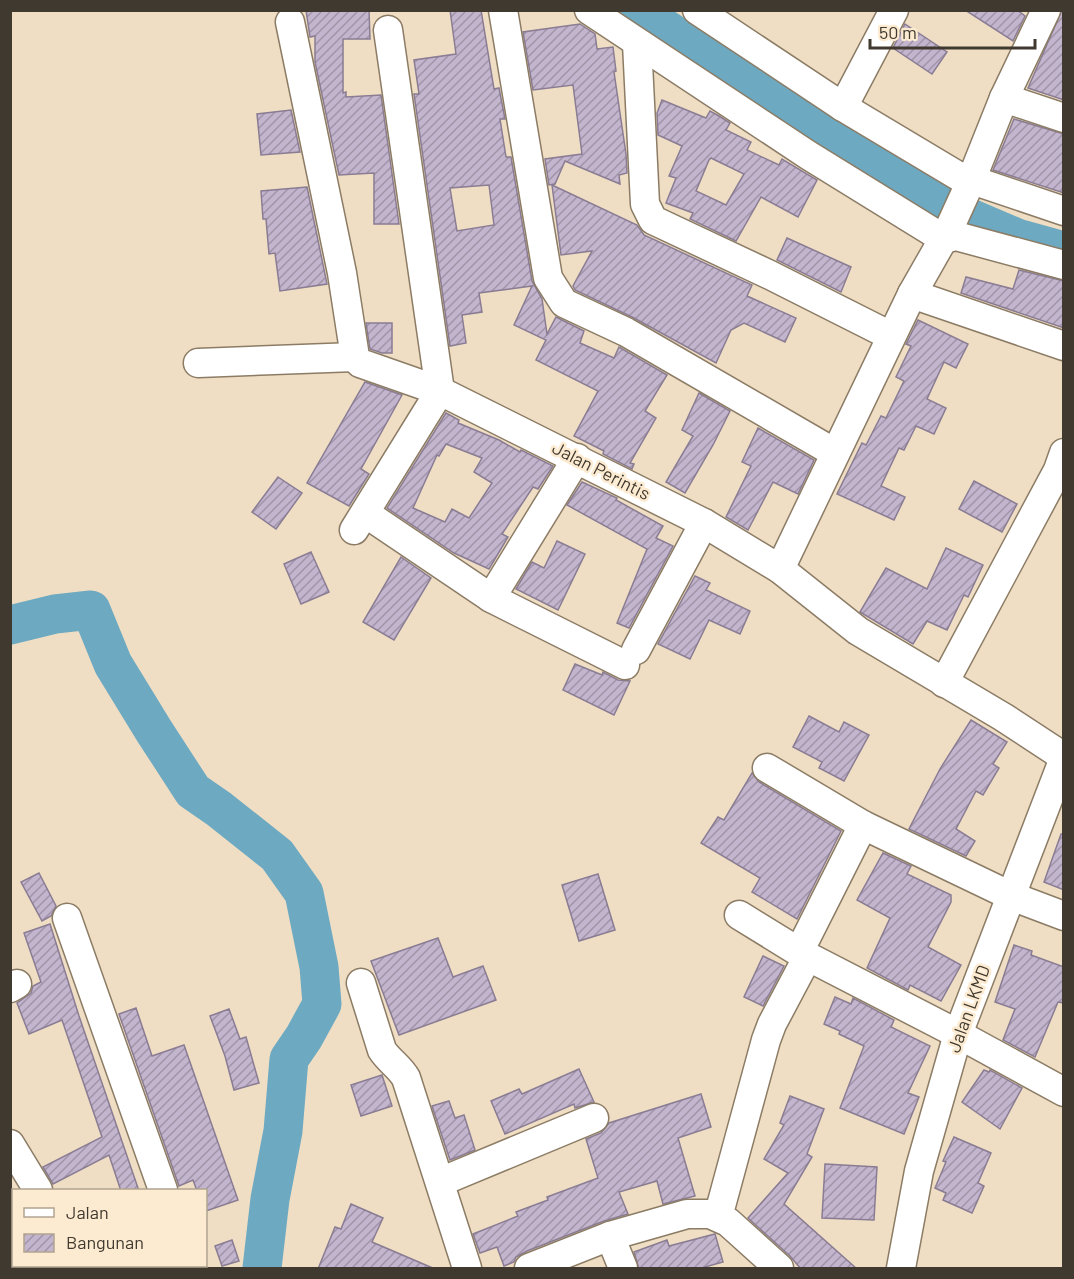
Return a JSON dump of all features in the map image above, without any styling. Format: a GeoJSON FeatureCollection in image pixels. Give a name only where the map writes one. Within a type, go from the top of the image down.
{"type":"FeatureCollection","features":[{"type":"Feature","properties":{"kind":"street"},"geometry":{"type":"LineString","coordinates":[[503,10],[548,278],[564,303],[626,332],[835,453]]}},
{"type":"Feature","properties":{"kind":"street"},"geometry":{"type":"LineString","coordinates":[[590,10],[808,155],[946,234],[1064,265]]}},
{"type":"Feature","properties":{"kind":"street"},"geometry":{"type":"LineString","coordinates":[[697,10],[843,107],[970,182],[1064,211]]}},
{"type":"Feature","properties":{"kind":"street"},"geometry":{"type":"LineString","coordinates":[[843,107],[894,10]]}},
{"type":"Feature","properties":{"kind":"street"},"geometry":{"type":"LineString","coordinates":[[780,569],[891,336],[946,234],[1004,98],[1046,10]]}},
{"type":"Feature","properties":{"kind":"street"},"geometry":{"type":"LineString","coordinates":[[198,363],[355,357],[342,273],[290,22]]}},
{"type":"Feature","properties":{"kind":"street"},"geometry":{"type":"LineString","coordinates":[[388,30],[440,391],[360,521],[491,598],[631,657],[704,523]]}},
{"type":"Feature","properties":{"kind":"street"},"geometry":{"type":"LineString","coordinates":[[637,43],[645,204],[653,220],[770,275],[891,336]]}},
{"type":"Feature","properties":{"kind":"street"},"geometry":{"type":"LineString","coordinates":[[1004,98],[1064,118]]}},
{"type":"Feature","properties":{"kind":"street"},"geometry":{"type":"LineString","coordinates":[[912,294],[1064,346]]}},
{"type":"Feature","properties":{"kind":"street","name":"Jalan Perintis"},"geometry":{"type":"LineString","coordinates":[[355,357],[360,363],[440,391],[704,523],[780,569],[858,631],[1003,717],[1064,757]]}},
{"type":"Feature","properties":{"kind":"street"},"geometry":{"type":"LineString","coordinates":[[491,598],[577,458]]}},
{"type":"Feature","properties":{"kind":"street"},"geometry":{"type":"LineString","coordinates":[[944,683],[1062,465]]}},
{"type":"Feature","properties":{"kind":"street","name":"Jalan LKMD"},"geometry":{"type":"LineString","coordinates":[[901,1269],[919,1171],[958,1034],[1064,757]]}},
{"type":"Feature","properties":{"kind":"street"},"geometry":{"type":"LineString","coordinates":[[767,768],[862,825],[1011,896],[1064,916]]}},
{"type":"Feature","properties":{"kind":"street"},"geometry":{"type":"LineString","coordinates":[[718,1217],[766,1040],[862,825]]}},
{"type":"Feature","properties":{"kind":"street"},"geometry":{"type":"LineString","coordinates":[[739,915],[803,954],[1064,1092]]}},
{"type":"Feature","properties":{"kind":"street"},"geometry":{"type":"LineString","coordinates":[[67,918],[163,1189]]}},
{"type":"Feature","properties":{"kind":"street"},"geometry":{"type":"LineString","coordinates":[[361,984],[382,1050],[386,1057],[399,1067],[406,1078],[466,1269]]}},
{"type":"Feature","properties":{"kind":"street"},"geometry":{"type":"LineString","coordinates":[[440,1182],[594,1118]]}},
{"type":"Feature","properties":{"kind":"street"},"geometry":{"type":"LineString","coordinates":[[10,1144],[37,1189]]}},
{"type":"Feature","properties":{"kind":"street"},"geometry":{"type":"LineString","coordinates":[[529,1269],[610,1236],[687,1214],[710,1214],[728,1222],[779,1269]]}},
{"type":"Feature","properties":{"kind":"street"},"geometry":{"type":"LineString","coordinates":[[610,1236],[622,1269]]}},
{"type":"Feature","properties":{"kind":"building"},"geometry":{"type":"Polygon","coordinates":[[[306,10],[369,10],[370,39],[343,39],[343,93],[346,92],[346,97],[381,95],[399,224],[374,224],[374,173],[339,175],[315,62],[315,36],[310,37],[306,10]]]}},
{"type":"Feature","properties":{"kind":"building"},"geometry":{"type":"Polygon","coordinates":[[[450,10],[481,10],[494,89],[499,88],[505,119],[500,119],[506,157],[511,157],[532,281],[542,299],[547,334],[556,317],[584,331],[580,343],[614,358],[619,347],[667,375],[645,411],[656,418],[630,463],[634,464],[632,469],[574,436],[598,391],[536,360],[546,340],[514,325],[532,286],[479,293],[482,312],[462,315],[466,343],[450,346],[414,94],[419,94],[414,60],[456,54],[450,10]],[[489,185],[450,188],[457,231],[494,225],[489,185]]]}},
{"type":"Feature","properties":{"kind":"building"},"geometry":{"type":"Polygon","coordinates":[[[965,10],[1017,10],[1025,16],[1013,41],[965,10]]]}},
{"type":"Feature","properties":{"kind":"building"},"geometry":{"type":"Polygon","coordinates":[[[1062,10],[1064,10],[1064,100],[1028,88],[1062,10]]]}},
{"type":"Feature","properties":{"kind":"building"},"geometry":{"type":"Polygon","coordinates":[[[580,24],[595,34],[597,49],[613,47],[627,173],[619,175],[620,184],[565,161],[555,184],[549,185],[545,159],[582,154],[573,85],[533,90],[523,32],[580,24]]]}},
{"type":"Feature","properties":{"kind":"building"},"geometry":{"type":"Polygon","coordinates":[[[905,24],[947,52],[932,74],[893,48],[905,24]]]}},
{"type":"Feature","properties":{"kind":"building"},"geometry":{"type":"Polygon","coordinates":[[[662,100],[706,118],[710,111],[730,123],[726,130],[751,142],[747,150],[779,165],[782,159],[817,180],[798,217],[761,197],[736,241],[690,219],[693,213],[666,203],[676,178],[669,176],[682,146],[658,135],[657,113],[662,100]],[[711,158],[696,191],[726,205],[744,174],[711,158]]]}},
{"type":"Feature","properties":{"kind":"building"},"geometry":{"type":"Polygon","coordinates":[[[291,110],[300,152],[261,155],[257,114],[291,110]]]}},
{"type":"Feature","properties":{"kind":"building"},"geometry":{"type":"Polygon","coordinates":[[[1014,119],[1064,134],[1064,193],[993,170],[1014,119]]]}},
{"type":"Feature","properties":{"kind":"building"},"geometry":{"type":"Polygon","coordinates":[[[552,185],[637,225],[644,235],[752,285],[747,296],[796,318],[785,342],[744,323],[731,330],[716,363],[634,318],[575,290],[573,286],[592,251],[561,255],[552,185]]]}},
{"type":"Feature","properties":{"kind":"building"},"geometry":{"type":"Polygon","coordinates":[[[307,187],[327,284],[280,291],[275,253],[269,254],[261,191],[307,187]]]}},
{"type":"Feature","properties":{"kind":"building"},"geometry":{"type":"Polygon","coordinates":[[[787,238],[851,267],[841,292],[777,260],[787,238]]]}},
{"type":"Feature","properties":{"kind":"building"},"geometry":{"type":"Polygon","coordinates":[[[1019,270],[1064,281],[1064,328],[961,293],[966,277],[1013,289],[1019,270]]]}},
{"type":"Feature","properties":{"kind":"building"},"geometry":{"type":"Polygon","coordinates":[[[918,320],[968,344],[956,368],[944,362],[927,399],[946,408],[934,434],[916,426],[904,450],[899,448],[881,486],[905,497],[894,520],[837,494],[862,443],[866,445],[881,416],[886,418],[904,381],[896,377],[911,346],[906,344],[918,320]]]}},
{"type":"Feature","properties":{"kind":"building"},"geometry":{"type":"Polygon","coordinates":[[[366,323],[392,323],[392,353],[370,349],[366,323]]]}},
{"type":"Feature","properties":{"kind":"building"},"geometry":{"type":"Polygon","coordinates":[[[365,382],[402,395],[361,469],[369,474],[349,506],[307,483],[365,382]]]}},
{"type":"Feature","properties":{"kind":"building"},"geometry":{"type":"Polygon","coordinates":[[[699,393],[730,411],[685,493],[666,482],[693,436],[682,430],[699,393]]]}},
{"type":"Feature","properties":{"kind":"building"},"geometry":{"type":"Polygon","coordinates":[[[446,413],[459,420],[458,423],[553,466],[538,489],[533,487],[502,534],[508,537],[489,569],[454,553],[387,508],[446,413]],[[446,444],[439,456],[437,455],[413,508],[445,522],[452,509],[469,518],[492,483],[474,472],[482,458],[446,444]]]}},
{"type":"Feature","properties":{"kind":"building"},"geometry":{"type":"Polygon","coordinates":[[[758,428],[814,460],[798,494],[773,482],[748,530],[726,517],[751,466],[742,462],[758,428]]]}},
{"type":"Feature","properties":{"kind":"building"},"geometry":{"type":"Polygon","coordinates":[[[278,477],[302,493],[276,529],[252,512],[278,477]]]}},
{"type":"Feature","properties":{"kind":"building"},"geometry":{"type":"Polygon","coordinates":[[[974,481],[1017,504],[1002,532],[959,509],[974,481]]]}},
{"type":"Feature","properties":{"kind":"building"},"geometry":{"type":"Polygon","coordinates":[[[582,482],[617,498],[616,500],[663,526],[656,538],[673,546],[629,628],[617,623],[647,549],[567,505],[582,482]]]}},
{"type":"Feature","properties":{"kind":"building"},"geometry":{"type":"Polygon","coordinates":[[[557,541],[585,554],[558,610],[516,589],[532,562],[544,568],[557,541]]]}},
{"type":"Feature","properties":{"kind":"building"},"geometry":{"type":"Polygon","coordinates":[[[946,548],[983,565],[968,597],[964,595],[947,630],[927,621],[913,644],[860,612],[886,568],[927,589],[946,548]]]}},
{"type":"Feature","properties":{"kind":"building"},"geometry":{"type":"Polygon","coordinates":[[[311,552],[329,592],[301,604],[284,564],[311,552]]]}},
{"type":"Feature","properties":{"kind":"building"},"geometry":{"type":"Polygon","coordinates":[[[401,557],[431,578],[394,640],[363,622],[401,557]]]}},
{"type":"Feature","properties":{"kind":"building"},"geometry":{"type":"Polygon","coordinates":[[[695,576],[710,583],[706,590],[750,611],[740,634],[709,620],[690,659],[658,644],[695,576]]]}},
{"type":"Feature","properties":{"kind":"building"},"geometry":{"type":"Polygon","coordinates":[[[575,664],[602,675],[603,672],[618,680],[630,681],[614,715],[563,690],[575,664]]]}},
{"type":"Feature","properties":{"kind":"building"},"geometry":{"type":"Polygon","coordinates":[[[809,716],[839,732],[844,722],[869,735],[844,781],[819,768],[822,762],[793,747],[809,716]]]}},
{"type":"Feature","properties":{"kind":"building"},"geometry":{"type":"Polygon","coordinates":[[[971,720],[1007,742],[993,764],[999,768],[983,795],[976,791],[956,829],[975,841],[966,856],[909,829],[940,769],[971,720]]]}},
{"type":"Feature","properties":{"kind":"building"},"geometry":{"type":"Polygon","coordinates":[[[752,773],[759,782],[841,831],[797,919],[752,892],[760,878],[701,843],[718,817],[724,820],[752,773]]]}},
{"type":"Feature","properties":{"kind":"building"},"geometry":{"type":"Polygon","coordinates":[[[1061,834],[1064,834],[1064,890],[1044,882],[1061,834]]]}},
{"type":"Feature","properties":{"kind":"building"},"geometry":{"type":"Polygon","coordinates":[[[883,853],[911,866],[907,874],[951,895],[951,902],[928,947],[961,965],[941,1001],[910,985],[908,990],[867,968],[890,918],[857,900],[883,853]]]}},
{"type":"Feature","properties":{"kind":"building"},"geometry":{"type":"Polygon","coordinates":[[[39,873],[56,906],[51,916],[42,921],[21,882],[39,873]]]}},
{"type":"Feature","properties":{"kind":"building"},"geometry":{"type":"Polygon","coordinates":[[[598,874],[615,930],[579,941],[562,885],[598,874]]]}},
{"type":"Feature","properties":{"kind":"building"},"geometry":{"type":"Polygon","coordinates":[[[50,924],[138,1189],[120,1189],[109,1155],[53,1184],[43,1167],[102,1137],[62,1020],[29,1034],[17,1003],[31,993],[33,986],[41,982],[24,933],[50,924]]]}},
{"type":"Feature","properties":{"kind":"building"},"geometry":{"type":"Polygon","coordinates":[[[438,938],[453,977],[483,966],[496,1000],[399,1035],[371,961],[438,938]]]}},
{"type":"Feature","properties":{"kind":"building"},"geometry":{"type":"Polygon","coordinates":[[[1014,945],[1032,951],[1031,955],[1064,967],[1064,1003],[1058,1002],[1035,1057],[1003,1040],[1015,1009],[995,1002],[1014,945]]]}},
{"type":"Feature","properties":{"kind":"building"},"geometry":{"type":"Polygon","coordinates":[[[763,956],[784,966],[763,1006],[744,997],[763,956]]]}},
{"type":"Feature","properties":{"kind":"building"},"geometry":{"type":"Polygon","coordinates":[[[835,997],[851,1004],[853,998],[894,1020],[891,1027],[930,1046],[908,1093],[919,1097],[904,1134],[840,1108],[864,1046],[824,1024],[835,997]]]}},
{"type":"Feature","properties":{"kind":"building"},"geometry":{"type":"Polygon","coordinates":[[[136,1008],[152,1056],[184,1045],[238,1200],[207,1211],[207,1189],[196,1189],[193,1180],[179,1186],[119,1014],[136,1008]]]}},
{"type":"Feature","properties":{"kind":"building"},"geometry":{"type":"Polygon","coordinates":[[[229,1009],[240,1039],[246,1037],[259,1083],[234,1090],[225,1056],[210,1016],[229,1009]]]}},
{"type":"Feature","properties":{"kind":"building"},"geometry":{"type":"Polygon","coordinates":[[[579,1069],[594,1102],[575,1108],[574,1104],[505,1134],[491,1101],[519,1089],[522,1094],[579,1069]]]}},
{"type":"Feature","properties":{"kind":"building"},"geometry":{"type":"Polygon","coordinates":[[[984,1070],[989,1072],[990,1070],[1022,1088],[1000,1129],[962,1102],[984,1070]]]}},
{"type":"Feature","properties":{"kind":"building"},"geometry":{"type":"Polygon","coordinates":[[[382,1075],[392,1106],[361,1116],[351,1085],[382,1075]]]}},
{"type":"Feature","properties":{"kind":"building"},"geometry":{"type":"Polygon","coordinates":[[[701,1094],[711,1127],[678,1138],[695,1196],[663,1204],[657,1181],[619,1192],[628,1214],[527,1251],[516,1257],[514,1262],[504,1266],[497,1247],[480,1253],[473,1234],[518,1216],[516,1212],[548,1200],[547,1197],[598,1178],[586,1139],[601,1133],[609,1123],[701,1094]]]}},
{"type":"Feature","properties":{"kind":"building"},"geometry":{"type":"Polygon","coordinates":[[[790,1096],[824,1109],[807,1154],[812,1157],[784,1204],[857,1269],[801,1269],[748,1218],[788,1173],[764,1159],[784,1125],[780,1123],[790,1096]]]}},
{"type":"Feature","properties":{"kind":"building"},"geometry":{"type":"Polygon","coordinates":[[[449,1101],[455,1118],[464,1115],[475,1150],[450,1160],[432,1106],[449,1101]]]}},
{"type":"Feature","properties":{"kind":"building"},"geometry":{"type":"Polygon","coordinates":[[[954,1137],[991,1153],[978,1183],[984,1186],[972,1213],[943,1200],[946,1193],[935,1188],[946,1162],[943,1161],[954,1137]]]}},
{"type":"Feature","properties":{"kind":"building"},"geometry":{"type":"Polygon","coordinates":[[[825,1164],[877,1167],[874,1220],[822,1218],[825,1164]]]}},
{"type":"Feature","properties":{"kind":"building"},"geometry":{"type":"Polygon","coordinates":[[[351,1204],[383,1218],[372,1242],[435,1269],[318,1269],[335,1227],[341,1229],[351,1204]]]}},
{"type":"Feature","properties":{"kind":"building"},"geometry":{"type":"Polygon","coordinates":[[[715,1234],[723,1262],[698,1269],[639,1269],[634,1252],[667,1240],[669,1246],[715,1234]]]}},
{"type":"Feature","properties":{"kind":"building"},"geometry":{"type":"Polygon","coordinates":[[[232,1240],[239,1261],[222,1266],[215,1246],[232,1240]]]}},
{"type":"Feature","properties":{"kind":"waterway"},"geometry":{"type":"LineString","coordinates":[[637,10],[844,147],[942,206],[1017,238],[1064,251]]}},
{"type":"Feature","properties":{"kind":"waterway"},"geometry":{"type":"LineString","coordinates":[[10,625],[55,614],[91,610],[113,664],[193,791],[277,855],[304,893],[319,967],[322,1004],[289,1059],[283,1131],[270,1199],[262,1268]]}}]}
